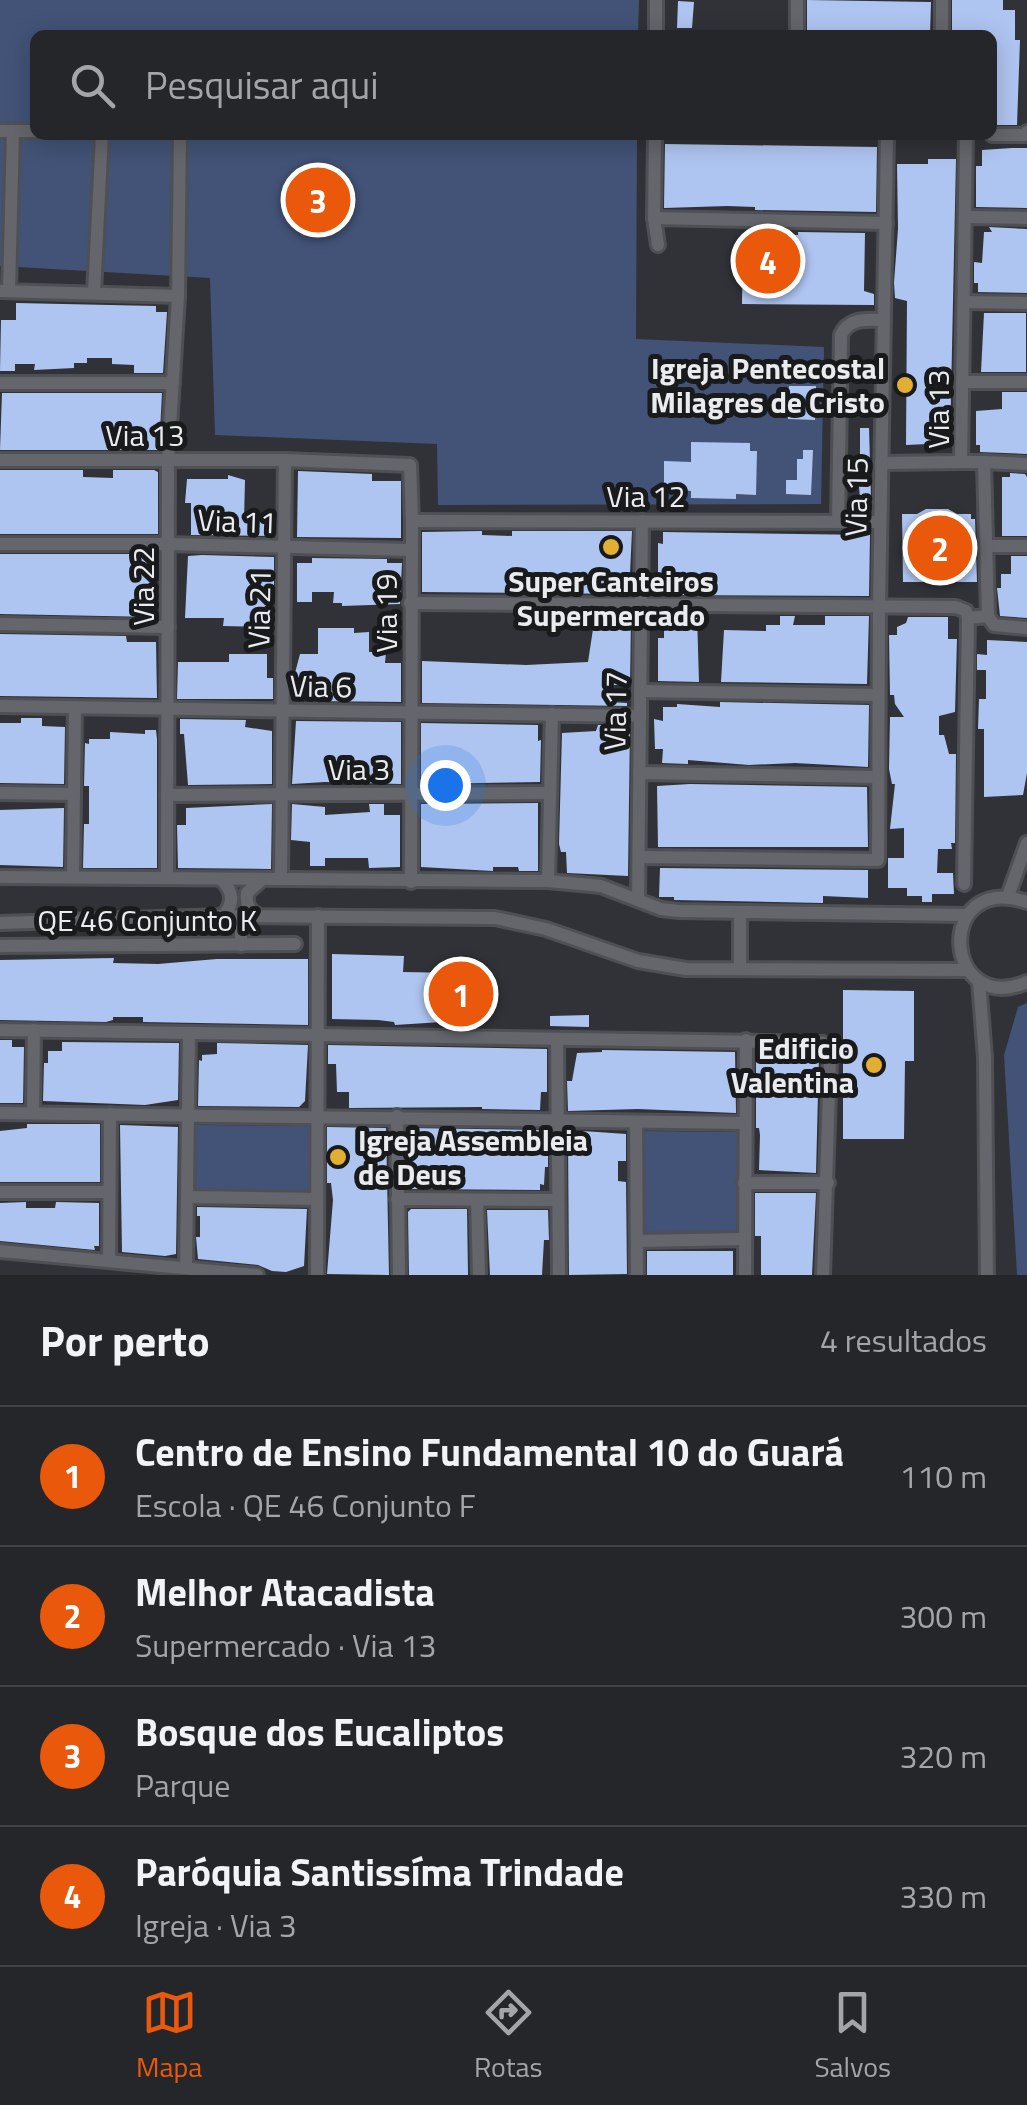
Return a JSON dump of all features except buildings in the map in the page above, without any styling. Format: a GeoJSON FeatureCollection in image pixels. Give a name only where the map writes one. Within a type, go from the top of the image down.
{"type":"FeatureCollection","features":[{"type":"Feature","properties":{"kind":"street"},"geometry":{"type":"LineString","coordinates":[[656,0],[656,30]]}},
{"type":"Feature","properties":{"kind":"street"},"geometry":{"type":"LineString","coordinates":[[796,30],[797,0]]}},
{"type":"Feature","properties":{"kind":"street"},"geometry":{"type":"LineString","coordinates":[[942,0],[942,30]]}},
{"type":"Feature","properties":{"kind":"street"},"geometry":{"type":"LineString","coordinates":[[6,131],[5,291],[178,296]]}},
{"type":"Feature","properties":{"kind":"street"},"geometry":{"type":"LineString","coordinates":[[997,135],[1027,133]]}},
{"type":"Feature","properties":{"kind":"street"},"geometry":{"type":"LineString","coordinates":[[94,293],[102,140]]}},
{"type":"Feature","properties":{"kind":"street","name":"Via 22"},"geometry":{"type":"LineString","coordinates":[[167,877],[168,460],[178,296],[180,140]]}},
{"type":"Feature","properties":{"kind":"street"},"geometry":{"type":"LineString","coordinates":[[655,140],[654,218],[658,245]]}},
{"type":"Feature","properties":{"kind":"street","name":"Via 15"},"geometry":{"type":"LineString","coordinates":[[639,857],[878,860],[878,606],[887,140]]}},
{"type":"Feature","properties":{"kind":"street","name":"Via 13"},"geometry":{"type":"LineString","coordinates":[[966,140],[961,462],[984,462],[988,616]]}},
{"type":"Feature","properties":{"kind":"street"},"geometry":{"type":"LineString","coordinates":[[967,217],[1027,218]]}},
{"type":"Feature","properties":{"kind":"street"},"geometry":{"type":"LineString","coordinates":[[654,218],[886,223]]}},
{"type":"Feature","properties":{"kind":"street"},"geometry":{"type":"LineString","coordinates":[[965,302],[1027,303]]}},
{"type":"Feature","properties":{"kind":"street"},"geometry":{"type":"LineString","coordinates":[[838,522],[841,335],[848,324],[884,320]]}},
{"type":"Feature","properties":{"kind":"street"},"geometry":{"type":"LineString","coordinates":[[963,382],[1027,382]]}},
{"type":"Feature","properties":{"kind":"street"},"geometry":{"type":"LineString","coordinates":[[0,383],[174,383]]}},
{"type":"Feature","properties":{"kind":"street","name":"Via 13"},"geometry":{"type":"LineString","coordinates":[[0,460],[286,460],[410,465]]}},
{"type":"Feature","properties":{"kind":"street","name":"Via 21"},"geometry":{"type":"LineString","coordinates":[[281,880],[286,460]]}},
{"type":"Feature","properties":{"kind":"street"},"geometry":{"type":"LineString","coordinates":[[882,463],[961,462]]}},
{"type":"Feature","properties":{"kind":"street"},"geometry":{"type":"LineString","coordinates":[[984,462],[1027,464]]}},
{"type":"Feature","properties":{"kind":"street","name":"Via 19"},"geometry":{"type":"LineString","coordinates":[[410,465],[411,882]]}},
{"type":"Feature","properties":{"kind":"street","name":"Via 17"},"geometry":{"type":"LineString","coordinates":[[638,900],[642,521]]}},
{"type":"Feature","properties":{"kind":"street","name":"Via 12"},"geometry":{"type":"LineString","coordinates":[[412,522],[880,522]]}},
{"type":"Feature","properties":{"kind":"street","name":"Via 11"},"geometry":{"type":"LineString","coordinates":[[0,544],[412,550]]}},
{"type":"Feature","properties":{"kind":"street"},"geometry":{"type":"LineString","coordinates":[[988,546],[1027,546]]}},
{"type":"Feature","properties":{"kind":"street"},"geometry":{"type":"LineString","coordinates":[[410,603],[962,608],[968,618],[964,884]]}},
{"type":"Feature","properties":{"kind":"street"},"geometry":{"type":"LineString","coordinates":[[968,618],[988,616],[994,626],[1027,628]]}},
{"type":"Feature","properties":{"kind":"street"},"geometry":{"type":"LineString","coordinates":[[0,624],[168,627]]}},
{"type":"Feature","properties":{"kind":"street"},"geometry":{"type":"LineString","coordinates":[[640,691],[878,695]]}},
{"type":"Feature","properties":{"kind":"street","name":"Via 6"},"geometry":{"type":"LineString","coordinates":[[0,706],[640,716]]}},
{"type":"Feature","properties":{"kind":"street"},"geometry":{"type":"LineString","coordinates":[[73,876],[75,707]]}},
{"type":"Feature","properties":{"kind":"street"},"geometry":{"type":"LineString","coordinates":[[548,881],[552,714]]}},
{"type":"Feature","properties":{"kind":"street"},"geometry":{"type":"LineString","coordinates":[[640,773],[878,777]]}},
{"type":"Feature","properties":{"kind":"street"},"geometry":{"type":"LineString","coordinates":[[0,793],[74,794]]}},
{"type":"Feature","properties":{"kind":"street","name":"Via 3"},"geometry":{"type":"LineString","coordinates":[[167,794],[550,793]]}},
{"type":"Feature","properties":{"kind":"street"},"geometry":{"type":"LineString","coordinates":[[1008,896],[1027,843]]}},
{"type":"Feature","properties":{"kind":"street"},"geometry":{"type":"LineString","coordinates":[[0,877],[548,881],[601,886],[679,912],[967,915]]}},
{"type":"Feature","properties":{"kind":"street"},"geometry":{"type":"LineString","coordinates":[[221,878],[232,902],[223,916]]}},
{"type":"Feature","properties":{"kind":"street"},"geometry":{"type":"LineString","coordinates":[[260,916],[251,912],[246,903],[247,893],[261,880]]}},
{"type":"Feature","properties":{"kind":"street"},"geometry":{"type":"LineString","coordinates":[[1027,902],[1008,896],[989,898],[967,915],[958,942],[968,970],[979,981],[999,988],[1027,982]]}},
{"type":"Feature","properties":{"kind":"street"},"geometry":{"type":"LineString","coordinates":[[740,912],[740,969]]}},
{"type":"Feature","properties":{"kind":"street"},"geometry":{"type":"LineString","coordinates":[[0,922],[223,916],[494,918],[663,966],[968,970]]}},
{"type":"Feature","properties":{"kind":"street"},"geometry":{"type":"LineString","coordinates":[[241,916],[241,945]]}},
{"type":"Feature","properties":{"kind":"street"},"geometry":{"type":"LineString","coordinates":[[317,1275],[318,916]]}},
{"type":"Feature","properties":{"kind":"street"},"geometry":{"type":"LineString","coordinates":[[34,922],[34,945]]}},
{"type":"Feature","properties":{"kind":"street","name":"QE 46 Conjunto K"},"geometry":{"type":"LineString","coordinates":[[0,946],[294,944]]}},
{"type":"Feature","properties":{"kind":"street"},"geometry":{"type":"LineString","coordinates":[[979,981],[984,1027],[988,1275]]}},
{"type":"Feature","properties":{"kind":"street"},"geometry":{"type":"LineString","coordinates":[[984,1027],[999,988]]}},
{"type":"Feature","properties":{"kind":"street"},"geometry":{"type":"LineString","coordinates":[[0,1030],[818,1042],[826,1045],[830,1060],[823,1275]]}},
{"type":"Feature","properties":{"kind":"street"},"geometry":{"type":"LineString","coordinates":[[33,1113],[34,1030]]}},
{"type":"Feature","properties":{"kind":"street"},"geometry":{"type":"LineString","coordinates":[[186,1268],[189,1032]]}},
{"type":"Feature","properties":{"kind":"street"},"geometry":{"type":"LineString","coordinates":[[556,1039],[559,1275]]}},
{"type":"Feature","properties":{"kind":"street"},"geometry":{"type":"LineString","coordinates":[[744,1275],[746,1040]]}},
{"type":"Feature","properties":{"kind":"street"},"geometry":{"type":"LineString","coordinates":[[0,1113],[746,1123]]}},
{"type":"Feature","properties":{"kind":"street"},"geometry":{"type":"LineString","coordinates":[[109,1260],[110,1114]]}},
{"type":"Feature","properties":{"kind":"street"},"geometry":{"type":"LineString","coordinates":[[397,1116],[399,1275]]}},
{"type":"Feature","properties":{"kind":"street"},"geometry":{"type":"LineString","coordinates":[[636,1122],[637,1275]]}},
{"type":"Feature","properties":{"kind":"street"},"geometry":{"type":"LineString","coordinates":[[744,1183],[828,1183]]}},
{"type":"Feature","properties":{"kind":"street"},"geometry":{"type":"LineString","coordinates":[[0,1192],[110,1192]]}},
{"type":"Feature","properties":{"kind":"street"},"geometry":{"type":"LineString","coordinates":[[187,1197],[316,1199]]}},
{"type":"Feature","properties":{"kind":"street"},"geometry":{"type":"LineString","coordinates":[[397,1199],[558,1200]]}},
{"type":"Feature","properties":{"kind":"street"},"geometry":{"type":"LineString","coordinates":[[477,1200],[478,1275]]}},
{"type":"Feature","properties":{"kind":"street"},"geometry":{"type":"LineString","coordinates":[[638,1241],[745,1239]]}},
{"type":"Feature","properties":{"kind":"street"},"geometry":{"type":"LineString","coordinates":[[0,1251],[257,1275]]}},
{"type":"Feature","properties":{"kind":"shaded area"},"geometry":{"type":"Polygon","coordinates":[[[0,0],[639,0],[638,30],[30,30],[30,140],[637,140],[636,339],[824,347],[821,504],[438,505],[437,444],[215,435],[210,278],[0,266],[0,0]]]}},
{"type":"Feature","properties":{"kind":"shaded area"},"geometry":{"type":"Polygon","coordinates":[[[1027,1003],[1027,1275],[1017,1275],[1004,1055],[1018,1007],[1027,1003]]]}},
{"type":"Feature","properties":{"kind":"shaded area"},"geometry":{"type":"Polygon","coordinates":[[[195,1125],[310,1126],[311,1195],[192,1192],[195,1125]]]}},
{"type":"Feature","properties":{"kind":"shaded area"},"geometry":{"type":"Polygon","coordinates":[[[642,1131],[739,1132],[738,1234],[641,1233],[642,1131]]]}},
{"type":"Feature","properties":{"kind":"place","name":"Bosque dos Eucaliptos"},"geometry":{"type":"Point","coordinates":[318,200]}},
{"type":"Feature","properties":{"kind":"place","name":"Paróquia Santissíma Trindade"},"geometry":{"type":"Point","coordinates":[768,261]}},
{"type":"Feature","properties":{"kind":"place","name":"Igreja Pentecostal Milagres de Cristo"},"geometry":{"type":"Point","coordinates":[905,385]}},
{"type":"Feature","properties":{"kind":"place","name":"Super Canteiros Supermercado"},"geometry":{"type":"Point","coordinates":[611,547]}},
{"type":"Feature","properties":{"kind":"place","name":"Melhor Atacadista"},"geometry":{"type":"Point","coordinates":[940,548]}},
{"type":"Feature","properties":{"kind":"place","name":"Centro de Ensino Fundamental 10 do Guará"},"geometry":{"type":"Point","coordinates":[461,994]}},
{"type":"Feature","properties":{"kind":"place","name":"Edificio Valentina"},"geometry":{"type":"Point","coordinates":[874,1065]}},
{"type":"Feature","properties":{"kind":"place","name":"Igreja Assembleia de Deus"},"geometry":{"type":"Point","coordinates":[338,1157]}}]}
